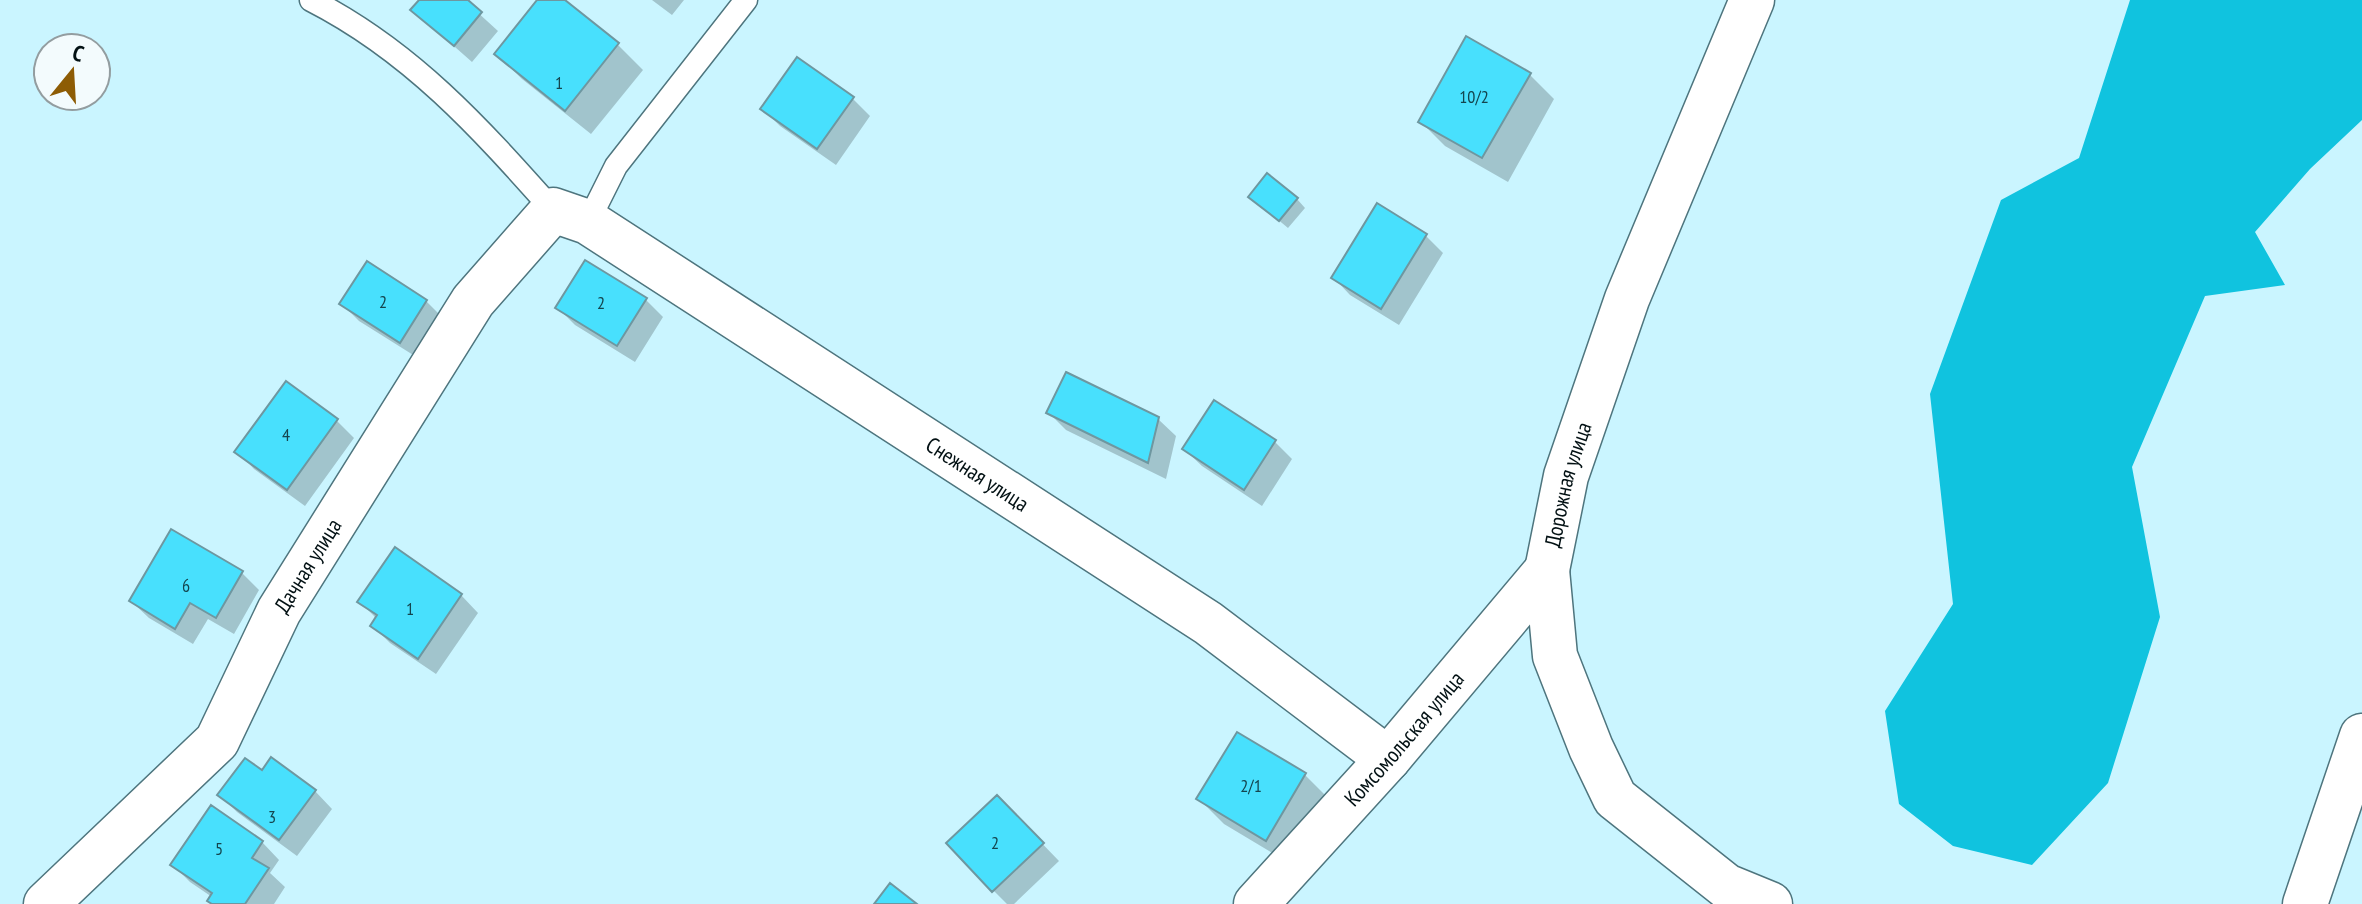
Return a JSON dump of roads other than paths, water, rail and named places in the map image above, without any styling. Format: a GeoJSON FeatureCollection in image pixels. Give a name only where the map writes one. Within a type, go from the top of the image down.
{"type":"FeatureCollection","features":[{"type":"Feature","properties":{"kind":"street","name":"Дорожная улица"},"geometry":{"type":"LineString","coordinates":[[1752,0],[1627,299],[1566,476],[1547,570],[1555,656],[1591,748],[1615,798],[1726,886],[1770,904]]}},
{"type":"Feature","properties":{"kind":"street","name":"Снежная улица"},"geometry":{"type":"LineString","coordinates":[[570,216],[1208,623],[1388,759]]}},
{"type":"Feature","properties":{"kind":"street","name":"Дачная улица"},"geometry":{"type":"LineString","coordinates":[[46,904],[217,741],[279,611],[473,301],[570,216]]}},
{"type":"Feature","properties":{"kind":"street","name":"Комсомольская улица"},"geometry":{"type":"LineString","coordinates":[[1256,904],[1388,759],[1547,570]]}},
{"type":"Feature","properties":{"kind":"street"},"geometry":{"type":"LineString","coordinates":[[2305,904],[2362,736]]}},
{"type":"Feature","properties":{"kind":"lane"},"geometry":{"type":"LineString","coordinates":[[311,0],[351,20],[414,66],[570,216],[616,166],[746,0]]}},
{"type":"Feature","properties":{"kind":"water"},"geometry":{"type":"Polygon","coordinates":[[[2130,0],[2362,0],[2362,120],[2310,169],[2255,232],[2285,285],[2205,296],[2132,467],[2160,617],[2108,783],[2032,865],[1953,846],[1899,804],[1885,711],[1953,604],[1930,394],[2001,200],[2079,158],[2130,0]]]}}]}
